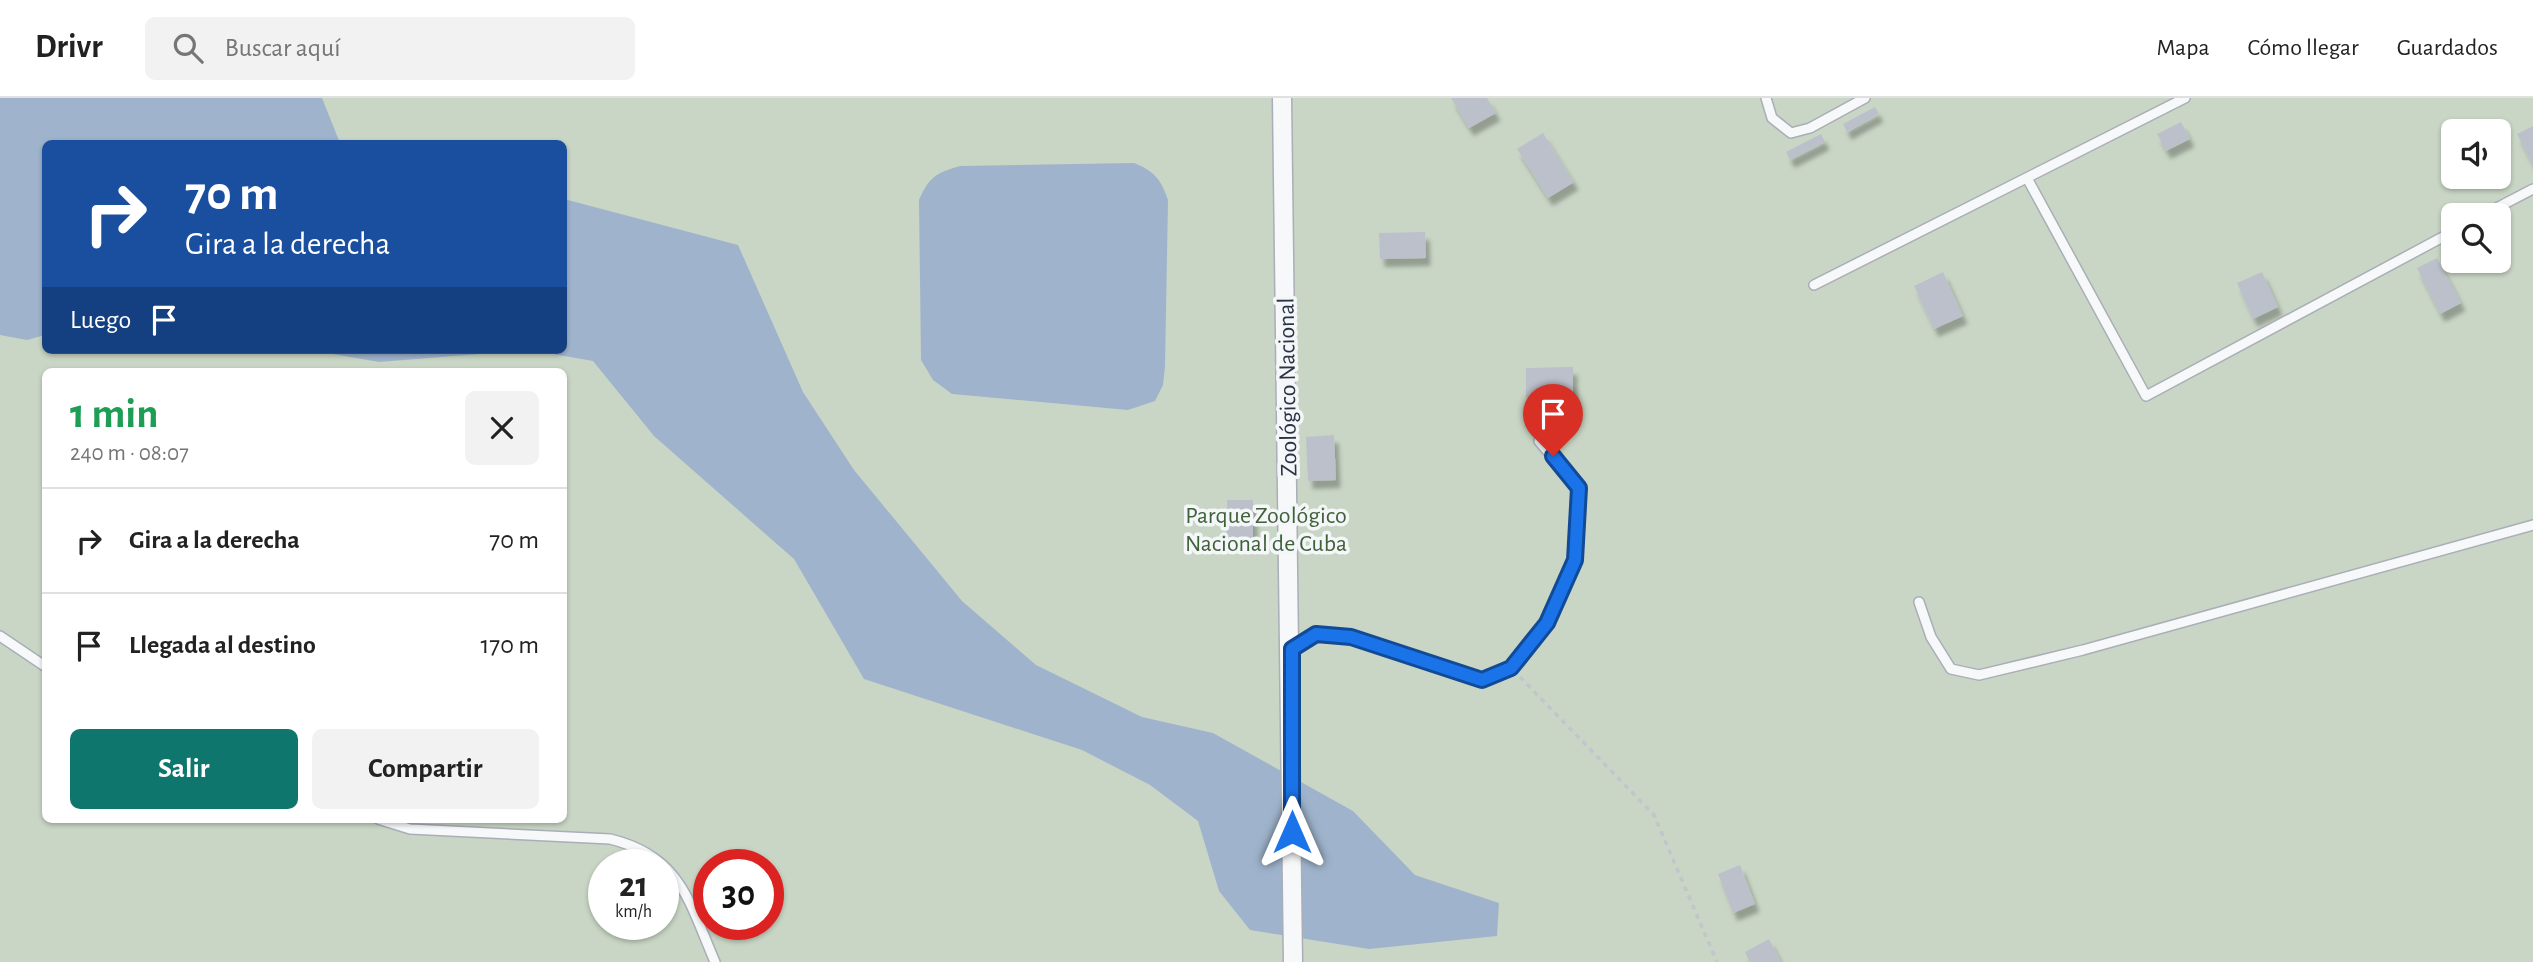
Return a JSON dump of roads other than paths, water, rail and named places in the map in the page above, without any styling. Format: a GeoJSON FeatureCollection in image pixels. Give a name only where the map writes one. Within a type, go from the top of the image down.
{"type":"FeatureCollection","features":[{"type":"Feature","properties":{"kind":"street","name":"Zoológico Nacional"},"geometry":{"type":"LineString","coordinates":[[1282,98],[1292,649],[1293,962]]}},
{"type":"Feature","properties":{"kind":"lane"},"geometry":{"type":"LineString","coordinates":[[1766,98],[1772,118],[1791,134],[1810,128],[1864,98]]}},
{"type":"Feature","properties":{"kind":"lane"},"geometry":{"type":"LineString","coordinates":[[1814,285],[2185,98]]}},
{"type":"Feature","properties":{"kind":"lane"},"geometry":{"type":"LineString","coordinates":[[2026,178],[2147,396],[2441,238]]}},
{"type":"Feature","properties":{"kind":"lane"},"geometry":{"type":"LineString","coordinates":[[2505,203],[2533,188]]}},
{"type":"Feature","properties":{"kind":"lane"},"geometry":{"type":"LineString","coordinates":[[1292,649],[1316,634],[1351,637],[1482,680],[1511,668],[1547,623],[1575,560],[1579,488],[1539,441]]}},
{"type":"Feature","properties":{"kind":"lane"},"geometry":{"type":"LineString","coordinates":[[1919,602],[1931,637],[1951,668],[1979,675],[2083,650],[2533,525]]}},
{"type":"Feature","properties":{"kind":"lane"},"geometry":{"type":"LineString","coordinates":[[0,636],[42,664]]}},
{"type":"Feature","properties":{"kind":"lane"},"geometry":{"type":"LineString","coordinates":[[391,823],[410,829],[610,839],[636,845],[655,856],[684,890],[715,962]]}},
{"type":"Feature","properties":{"kind":"water"},"geometry":{"type":"Polygon","coordinates":[[[0,98],[322,98],[339,140],[42,140],[42,336],[27,340],[0,335],[0,98]]]}},
{"type":"Feature","properties":{"kind":"water"},"geometry":{"type":"Polygon","coordinates":[[[1134,163],[1156,177],[1168,200],[1165,366],[1163,385],[1155,401],[1128,410],[952,394],[933,380],[921,360],[919,200],[930,181],[945,171],[960,166],[1134,163]]]}},
{"type":"Feature","properties":{"kind":"water"},"geometry":{"type":"Polygon","coordinates":[[[567,200],[738,245],[803,392],[854,470],[962,601],[1036,665],[1142,717],[1213,733],[1353,811],[1415,875],[1499,903],[1497,936],[1369,949],[1250,930],[1219,891],[1198,821],[1150,785],[1082,750],[864,679],[794,559],[654,436],[593,361],[553,354],[567,354],[567,200]]]}},
{"type":"Feature","properties":{"kind":"water"},"geometry":{"type":"Polygon","coordinates":[[[333,354],[480,354],[379,362],[333,354]]]}},
{"type":"Feature","properties":{"kind":"park label","name":"Parque Zoológico Nacional de Cuba"},"geometry":{"type":"Point","coordinates":[1266,530]}}]}
